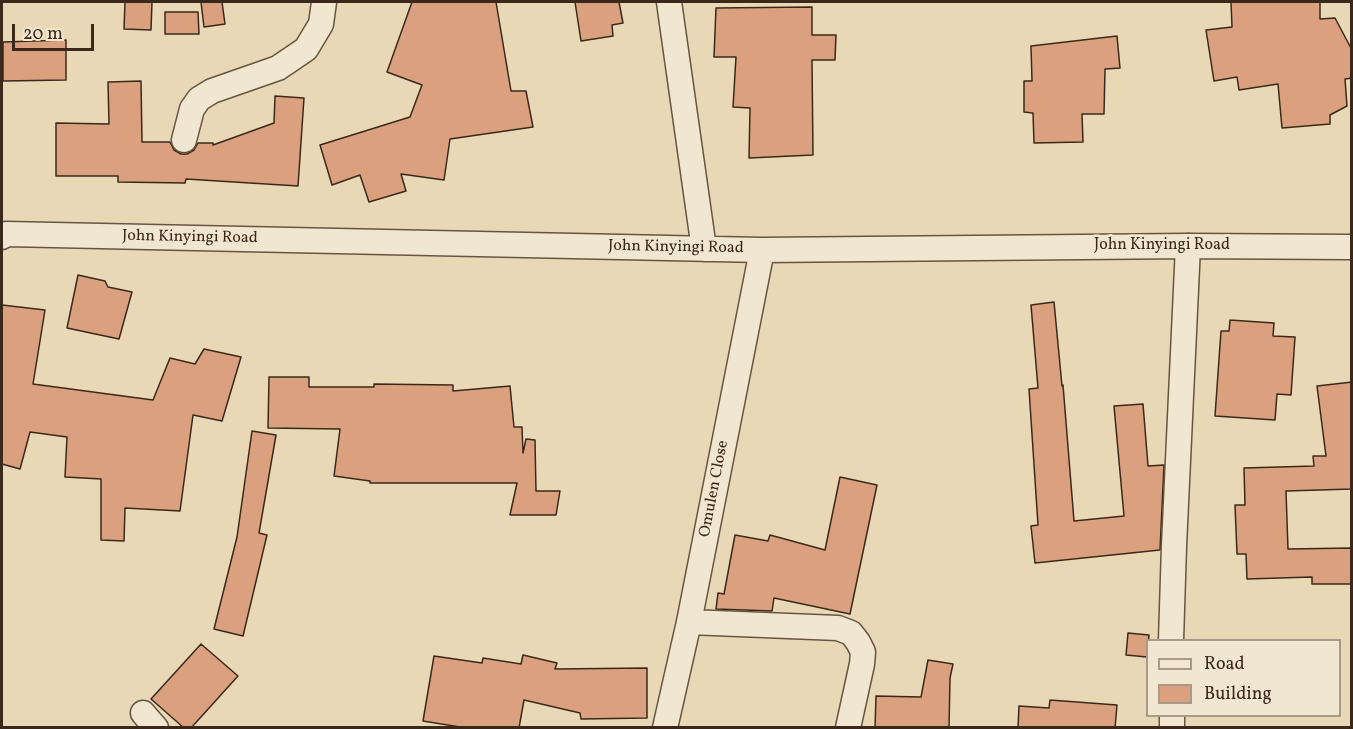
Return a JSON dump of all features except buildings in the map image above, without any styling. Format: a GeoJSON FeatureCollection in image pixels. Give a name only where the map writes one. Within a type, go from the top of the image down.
{"type":"FeatureCollection","features":[{"type":"Feature","properties":{"kind":"street"},"geometry":{"type":"LineString","coordinates":[[184,140],[192,109],[199,99],[212,91],[278,68],[306,49],[321,24],[324,2]]}},
{"type":"Feature","properties":{"kind":"street"},"geometry":{"type":"LineString","coordinates":[[669,2],[704,249]]}},
{"type":"Feature","properties":{"kind":"street","name":"John Kinyingi Road"},"geometry":{"type":"LineString","coordinates":[[2,237],[6,234],[17,234],[762,250],[1188,246],[1352,247]]}},
{"type":"Feature","properties":{"kind":"street"},"geometry":{"type":"LineString","coordinates":[[1171,639],[1188,246]]}},
{"type":"Feature","properties":{"kind":"street","name":"Omulen Close"},"geometry":{"type":"LineString","coordinates":[[665,728],[689,622],[762,250]]}},
{"type":"Feature","properties":{"kind":"street"},"geometry":{"type":"LineString","coordinates":[[689,622],[838,628],[851,633],[862,652],[862,664],[848,728]]}}]}
